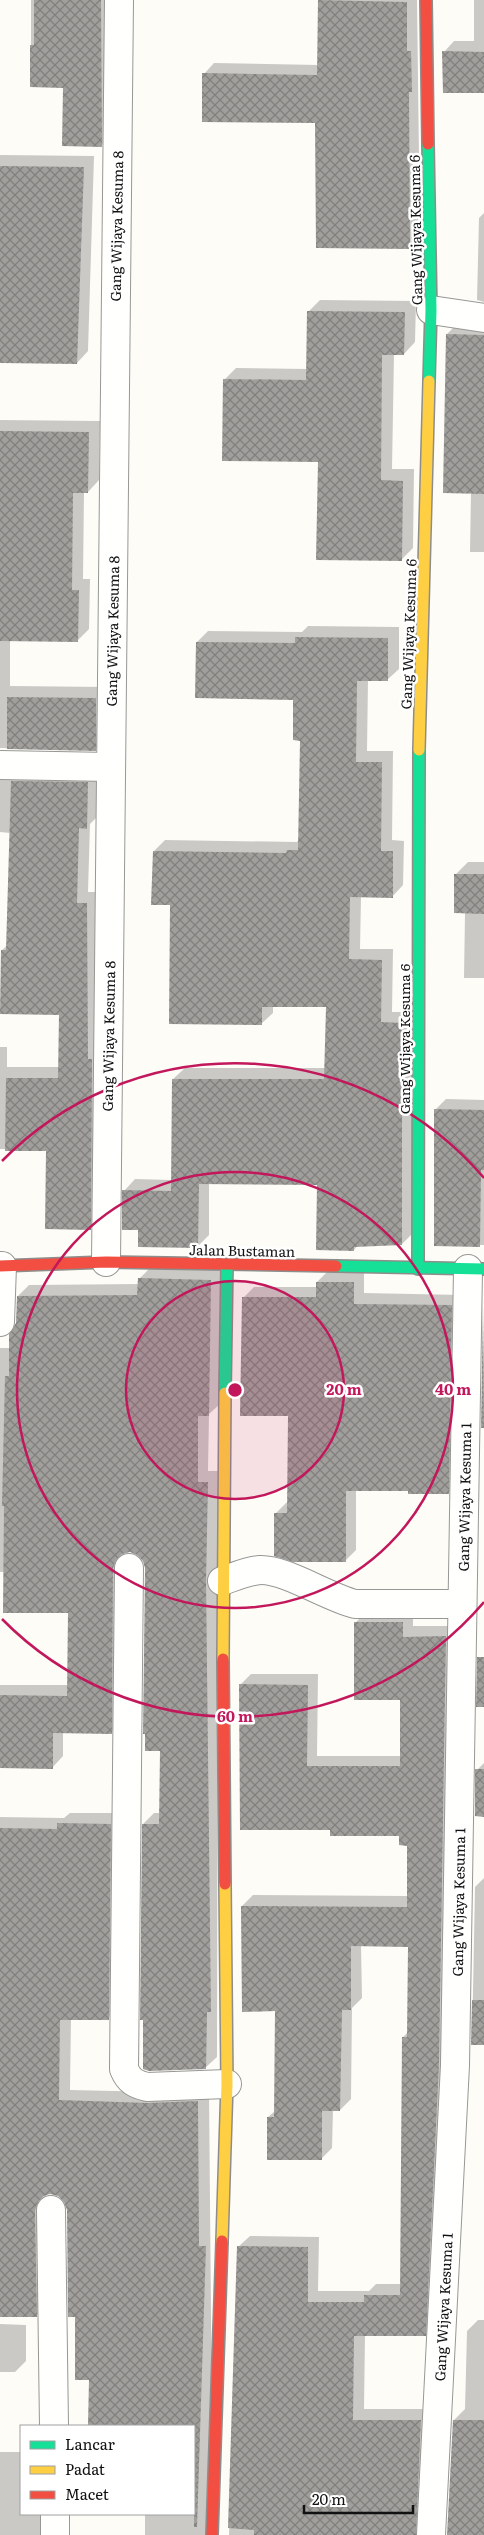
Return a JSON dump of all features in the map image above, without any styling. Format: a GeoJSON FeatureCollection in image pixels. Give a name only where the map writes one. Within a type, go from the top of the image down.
{"type":"FeatureCollection","features":[{"type":"Feature","properties":{"kind":"street","name":"Gang Wijaya Kesuma 8"},"geometry":{"type":"LineString","coordinates":[[106,1262],[118,0]]}},
{"type":"Feature","properties":{"kind":"street","name":"Gang Wijaya Kesuma 6"},"geometry":{"type":"LineString","coordinates":[[418,1269],[419,756],[431,310],[426,0]]}},
{"type":"Feature","properties":{"kind":"street"},"geometry":{"type":"LineString","coordinates":[[431,310],[484,318]]}},
{"type":"Feature","properties":{"kind":"street"},"geometry":{"type":"LineString","coordinates":[[0,765],[111,767]]}},
{"type":"Feature","properties":{"kind":"street","name":"Jalan Bustaman"},"geometry":{"type":"LineString","coordinates":[[1,1266],[106,1262],[476,1269]]}},
{"type":"Feature","properties":{"kind":"street"},"geometry":{"type":"LineString","coordinates":[[212,2535],[227,2084],[222,1581],[227,1265]]}},
{"type":"Feature","properties":{"kind":"street"},"geometry":{"type":"LineString","coordinates":[[0,1322],[1,1266]]}},
{"type":"Feature","properties":{"kind":"street","name":"Gang Wijaya Kesuma 1"},"geometry":{"type":"LineString","coordinates":[[431,2535],[455,2065],[462,1604],[476,1269]]}},
{"type":"Feature","properties":{"kind":"street"},"geometry":{"type":"LineString","coordinates":[[129,1568],[124,2069],[128,2078],[136,2084],[146,2087],[227,2084]]}},
{"type":"Feature","properties":{"kind":"street"},"geometry":{"type":"LineString","coordinates":[[222,1581],[247,1573],[272,1571],[339,1600],[355,1604],[462,1604]]}},
{"type":"Feature","properties":{"kind":"street"},"geometry":{"type":"LineString","coordinates":[[51,2210],[54,2425]]}},
{"type":"Feature","properties":{"kind":"street"},"geometry":{"type":"LineString","coordinates":[[55,2515],[55,2535]]}},
{"type":"Feature","properties":{"kind":"building"},"geometry":{"type":"Polygon","coordinates":[[[34,0],[101,0],[102,147],[62,146],[63,88],[30,87],[30,45],[34,45],[34,0]]]}},
{"type":"Feature","properties":{"kind":"building"},"geometry":{"type":"Polygon","coordinates":[[[318,0],[407,2],[407,51],[411,51],[412,92],[409,92],[410,249],[316,248],[315,123],[202,122],[202,73],[317,75],[318,0]]]}},
{"type":"Feature","properties":{"kind":"building"},"geometry":{"type":"Polygon","coordinates":[[[442,51],[484,52],[484,93],[443,93],[442,51]]]}},
{"type":"Feature","properties":{"kind":"building"},"geometry":{"type":"Polygon","coordinates":[[[0,166],[84,167],[77,364],[0,363],[0,166]]]}},
{"type":"Feature","properties":{"kind":"building"},"geometry":{"type":"Polygon","coordinates":[[[307,311],[405,312],[404,355],[382,355],[381,480],[403,481],[402,561],[316,560],[318,462],[222,461],[223,379],[306,380],[307,311]]]}},
{"type":"Feature","properties":{"kind":"building"},"geometry":{"type":"Polygon","coordinates":[[[446,334],[484,335],[484,494],[443,493],[446,334]]]}},
{"type":"Feature","properties":{"kind":"building"},"geometry":{"type":"Polygon","coordinates":[[[0,431],[89,432],[88,493],[73,493],[72,590],[79,590],[78,642],[0,641],[0,431]]]}},
{"type":"Feature","properties":{"kind":"building"},"geometry":{"type":"Polygon","coordinates":[[[295,637],[388,638],[388,681],[357,681],[356,762],[382,762],[381,851],[393,851],[393,898],[350,897],[349,959],[382,960],[381,1022],[402,1023],[402,1245],[354,1247],[354,1251],[316,1250],[317,1185],[199,1184],[198,1248],[138,1247],[138,1230],[122,1230],[122,1190],[171,1191],[172,1079],[324,1079],[326,1007],[262,1007],[262,1025],[169,1024],[170,905],[151,905],[153,851],[286,853],[287,850],[298,850],[300,741],[293,740],[293,700],[195,698],[196,642],[295,643],[295,637]]]}},
{"type":"Feature","properties":{"kind":"building"},"geometry":{"type":"Polygon","coordinates":[[[7,697],[96,698],[96,751],[7,749],[7,697]]]}},
{"type":"Feature","properties":{"kind":"building"},"geometry":{"type":"Polygon","coordinates":[[[11,781],[88,782],[87,829],[79,828],[77,903],[87,903],[88,1059],[92,1059],[91,1230],[45,1229],[46,1151],[5,1151],[6,1078],[58,1078],[59,1015],[0,1014],[1,950],[6,950],[11,781]]]}},
{"type":"Feature","properties":{"kind":"building"},"geometry":{"type":"Polygon","coordinates":[[[454,874],[484,874],[484,914],[454,913],[454,874]]]}},
{"type":"Feature","properties":{"kind":"building"},"geometry":{"type":"Polygon","coordinates":[[[434,1109],[484,1110],[484,1170],[481,1170],[480,1247],[434,1246],[434,1109]]]}},
{"type":"Feature","properties":{"kind":"building"},"geometry":{"type":"Polygon","coordinates":[[[138,1278],[211,1280],[209,1416],[198,1416],[198,1482],[208,1482],[206,1581],[211,2012],[207,2012],[206,2069],[149,2071],[143,2069],[143,2020],[140,2020],[142,1824],[159,1824],[160,1751],[145,1751],[145,1734],[143,1734],[145,1568],[143,1561],[137,1555],[130,1552],[122,1554],[116,1560],[113,1568],[112,1734],[53,1733],[53,1769],[0,1768],[0,1695],[67,1696],[68,1613],[3,1613],[4,1506],[2,1506],[5,1376],[9,1376],[9,1334],[16,1323],[17,1296],[137,1295],[138,1278]]]}},
{"type":"Feature","properties":{"kind":"building"},"geometry":{"type":"Polygon","coordinates":[[[316,1282],[354,1282],[354,1304],[452,1305],[449,1494],[408,1494],[408,1491],[346,1491],[346,1562],[293,1562],[274,1556],[274,1513],[287,1513],[288,1416],[240,1416],[242,1297],[316,1297],[316,1282]]]}},
{"type":"Feature","properties":{"kind":"building"},"geometry":{"type":"Polygon","coordinates":[[[483,1305],[484,1428],[481,1428],[483,1305]]]}},
{"type":"Feature","properties":{"kind":"building"},"geometry":{"type":"Polygon","coordinates":[[[354,1622],[403,1622],[403,1637],[446,1636],[439,2064],[426,2336],[354,2336],[353,2420],[421,2420],[416,2535],[254,2535],[254,2530],[228,2528],[237,2246],[308,2247],[308,2302],[364,2302],[364,2295],[400,2295],[402,2037],[407,2037],[408,1947],[351,1946],[351,2010],[342,2010],[340,2111],[322,2111],[322,2160],[267,2160],[267,2117],[274,2117],[275,2011],[242,2012],[241,1906],[407,1907],[407,1846],[399,1845],[399,1836],[330,1836],[330,1830],[240,1830],[239,1684],[308,1685],[307,1766],[400,1766],[400,1700],[354,1700],[354,1622]]]}},
{"type":"Feature","properties":{"kind":"building"},"geometry":{"type":"Polygon","coordinates":[[[477,1657],[484,1657],[484,1707],[476,1707],[477,1657]]]}},
{"type":"Feature","properties":{"kind":"building"},"geometry":{"type":"Polygon","coordinates":[[[475,1769],[484,1769],[484,1817],[475,1816],[475,1769]]]}},
{"type":"Feature","properties":{"kind":"building"},"geometry":{"type":"Polygon","coordinates":[[[57,1823],[111,1824],[109,2020],[60,2020],[59,2100],[148,2103],[198,2101],[199,2246],[206,2246],[197,2527],[194,2527],[195,2425],[88,2425],[89,2380],[75,2380],[75,2317],[68,2317],[67,2210],[64,2202],[58,2196],[50,2194],[43,2196],[35,2210],[37,2317],[0,2317],[0,1828],[57,1829],[57,1823]]]}},
{"type":"Feature","properties":{"kind":"building"},"geometry":{"type":"Polygon","coordinates":[[[472,2000],[484,2000],[484,2045],[471,2045],[472,2000]]]}},
{"type":"Feature","properties":{"kind":"building"},"geometry":{"type":"Polygon","coordinates":[[[453,2420],[484,2420],[484,2535],[447,2535],[453,2420]]]}},
{"type":"Feature","properties":{"kind":"traffic: fast"},"geometry":{"type":"LineString","coordinates":[[428,144],[431,310],[429,381]]}},
{"type":"Feature","properties":{"kind":"traffic: fast"},"geometry":{"type":"LineString","coordinates":[[418,1269],[419,750]]}},
{"type":"Feature","properties":{"kind":"traffic: fast"},"geometry":{"type":"LineString","coordinates":[[225,1393],[227,1265]]}},
{"type":"Feature","properties":{"kind":"traffic: fast"},"geometry":{"type":"LineString","coordinates":[[336,1266],[484,1269]]}},
{"type":"Feature","properties":{"kind":"traffic: slow"},"geometry":{"type":"LineString","coordinates":[[419,750],[429,381]]}},
{"type":"Feature","properties":{"kind":"traffic: slow"},"geometry":{"type":"LineString","coordinates":[[223,1659],[225,1393]]}},
{"type":"Feature","properties":{"kind":"traffic: slow"},"geometry":{"type":"LineString","coordinates":[[222,2241],[227,2084],[225,1884]]}},
{"type":"Feature","properties":{"kind":"traffic: jam"},"geometry":{"type":"LineString","coordinates":[[426,0],[428,144]]}},
{"type":"Feature","properties":{"kind":"traffic: jam"},"geometry":{"type":"LineString","coordinates":[[0,1266],[106,1262],[336,1266]]}},
{"type":"Feature","properties":{"kind":"traffic: jam"},"geometry":{"type":"LineString","coordinates":[[223,1659],[225,1884]]}},
{"type":"Feature","properties":{"kind":"traffic: jam"},"geometry":{"type":"LineString","coordinates":[[212,2535],[222,2241]]}}]}
